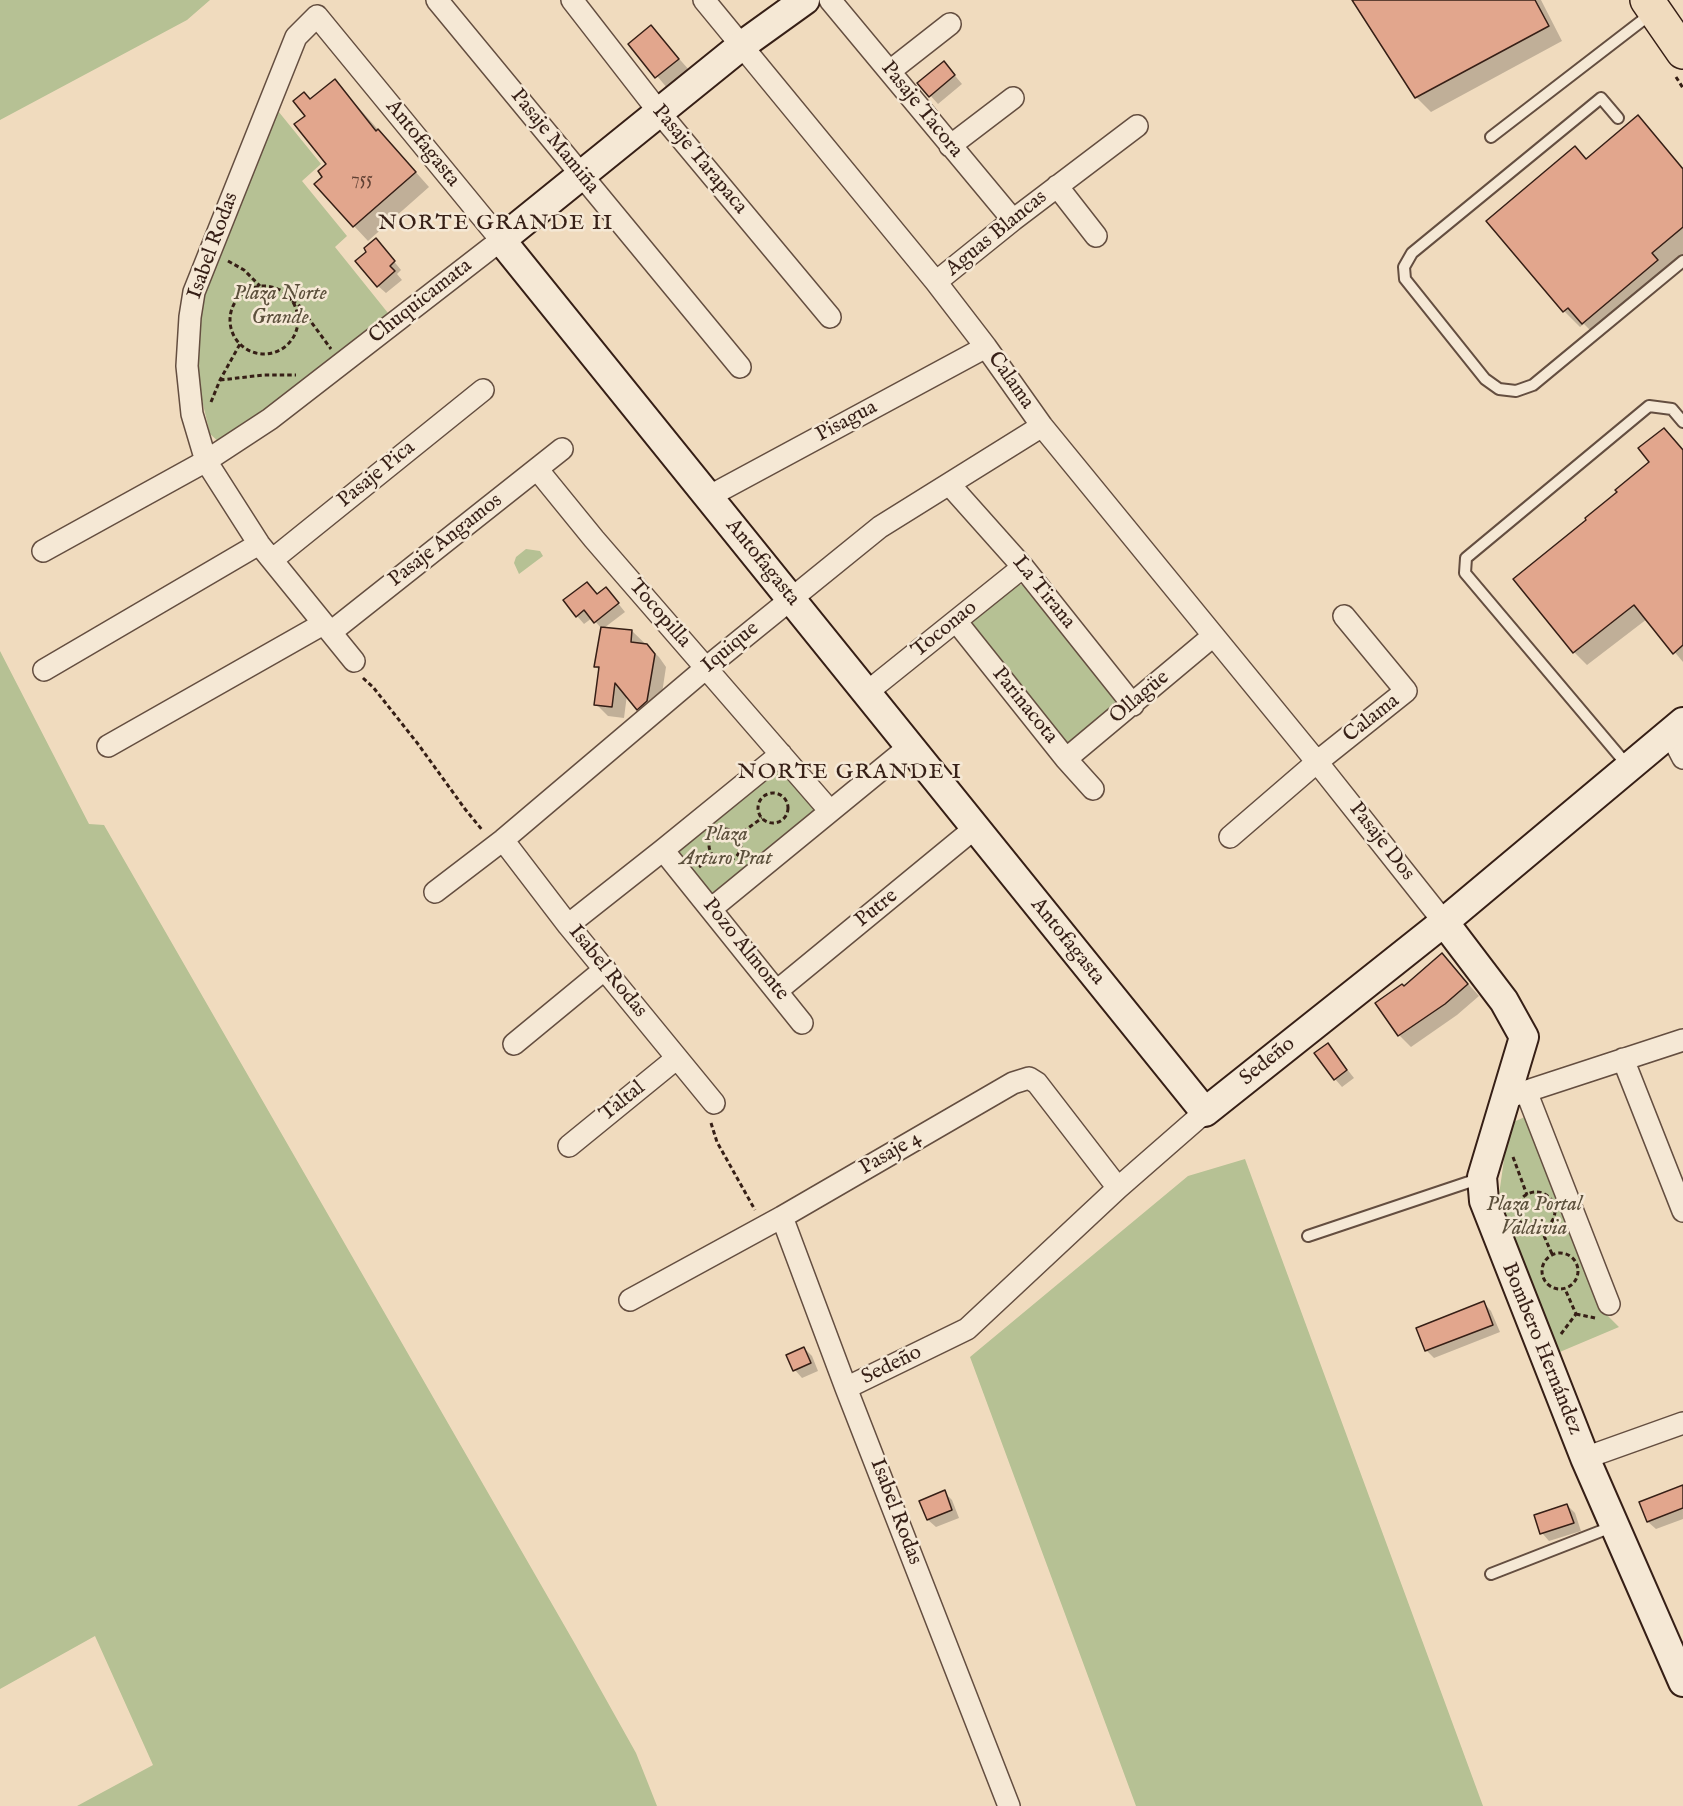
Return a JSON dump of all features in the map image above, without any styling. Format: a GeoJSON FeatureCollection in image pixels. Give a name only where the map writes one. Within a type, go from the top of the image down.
{"type":"FeatureCollection","features":[{"type":"Feature","properties":{"kind":"highway"},"geometry":{"type":"LineString","coordinates":[[1651,5],[1683,52]]}},
{"type":"Feature","properties":{"kind":"street","name":"Pasaje Mamiña"},"geometry":{"type":"LineString","coordinates":[[437,0],[740,367]]}},
{"type":"Feature","properties":{"kind":"street","name":"Pasaje Tarapaca"},"geometry":{"type":"LineString","coordinates":[[572,0],[659,112],[830,317]]}},
{"type":"Feature","properties":{"kind":"street","name":"Calama"},"geometry":{"type":"LineString","coordinates":[[704,0],[936,282],[1042,426],[1317,762]]}},
{"type":"Feature","properties":{"kind":"street","name":"Chuquicamata"},"geometry":{"type":"LineString","coordinates":[[43,551],[206,461],[270,419],[501,240],[741,46],[805,0]]}},
{"type":"Feature","properties":{"kind":"street","name":"Pasaje Tacora"},"geometry":{"type":"LineString","coordinates":[[830,0],[1013,220]]}},
{"type":"Feature","properties":{"kind":"street","name":"Antofagasta"},"geometry":{"type":"LineString","coordinates":[[317,16],[501,240],[1205,1112]]}},
{"type":"Feature","properties":{"kind":"street","name":"Isabel Rodas"},"geometry":{"type":"LineString","coordinates":[[317,16],[296,37],[194,292],[187,341],[188,390],[198,438],[206,461],[265,552],[354,661]]}},
{"type":"Feature","properties":{"kind":"street"},"geometry":{"type":"LineString","coordinates":[[890,71],[950,24]]}},
{"type":"Feature","properties":{"kind":"street"},"geometry":{"type":"LineString","coordinates":[[950,146],[1013,98]]}},
{"type":"Feature","properties":{"kind":"street","name":"Aguas Blancas"},"geometry":{"type":"LineString","coordinates":[[936,282],[1137,126]]}},
{"type":"Feature","properties":{"kind":"street","name":"Aguas Blancas"},"geometry":{"type":"LineString","coordinates":[[1057,186],[1096,236]]}},
{"type":"Feature","properties":{"kind":"street","name":"Pisagua"},"geometry":{"type":"LineString","coordinates":[[708,497],[986,347]]}},
{"type":"Feature","properties":{"kind":"street","name":"Pasaje Pica"},"geometry":{"type":"LineString","coordinates":[[44,670],[265,552],[483,390]]}},
{"type":"Feature","properties":{"kind":"street","name":"Iquique"},"geometry":{"type":"LineString","coordinates":[[435,892],[500,843],[706,668],[880,527],[1042,426]]}},
{"type":"Feature","properties":{"kind":"street","name":"Pasaje Angamos"},"geometry":{"type":"LineString","coordinates":[[108,746],[327,628],[562,449]]}},
{"type":"Feature","properties":{"kind":"street","name":"Tocopilla"},"geometry":{"type":"LineString","coordinates":[[537,470],[830,811]]}},
{"type":"Feature","properties":{"kind":"street","name":"La Tirana"},"geometry":{"type":"LineString","coordinates":[[950,484],[1023,567],[1133,705]]}},
{"type":"Feature","properties":{"kind":"street","name":"Toconao"},"geometry":{"type":"LineString","coordinates":[[866,693],[1023,567]]}},
{"type":"Feature","properties":{"kind":"street","name":"Calama"},"geometry":{"type":"LineString","coordinates":[[1230,837],[1317,762],[1406,691],[1344,616]]}},
{"type":"Feature","properties":{"kind":"street","name":"Parinacota"},"geometry":{"type":"LineString","coordinates":[[956,621],[1066,759],[1093,789]]}},
{"type":"Feature","properties":{"kind":"street","name":"Ollagüe"},"geometry":{"type":"LineString","coordinates":[[1066,759],[1214,636]]}},
{"type":"Feature","properties":{"kind":"street","name":"Sedeño"},"geometry":{"type":"LineString","coordinates":[[846,1388],[967,1329],[1118,1188],[1205,1112],[1444,921],[1628,766],[1679,738]]}},
{"type":"Feature","properties":{"kind":"street"},"geometry":{"type":"LineString","coordinates":[[711,909],[910,746]]}},
{"type":"Feature","properties":{"kind":"street"},"geometry":{"type":"LineString","coordinates":[[568,925],[781,754]]}},
{"type":"Feature","properties":{"kind":"street","name":"Pasaje Dos"},"geometry":{"type":"LineString","coordinates":[[1317,762],[1444,921]]}},
{"type":"Feature","properties":{"kind":"street","name":"Putre"},"geometry":{"type":"LineString","coordinates":[[778,990],[975,828]]}},
{"type":"Feature","properties":{"kind":"street","name":"Isabel Rodas"},"geometry":{"type":"LineString","coordinates":[[500,843],[714,1103]]}},
{"type":"Feature","properties":{"kind":"street","name":"Pozo Almonte"},"geometry":{"type":"LineString","coordinates":[[663,850],[778,990],[802,1023]]}},
{"type":"Feature","properties":{"kind":"street","name":"Bombero Hernández"},"geometry":{"type":"LineString","coordinates":[[1444,921],[1504,1001],[1524,1037],[1516,1095],[1482,1177],[1484,1201],[1495,1234],[1585,1458],[1683,1682]]}},
{"type":"Feature","properties":{"kind":"street"},"geometry":{"type":"LineString","coordinates":[[514,1044],[605,969]]}},
{"type":"Feature","properties":{"kind":"street"},"geometry":{"type":"LineString","coordinates":[[1605,1313],[1516,1095],[1683,1040]]}},
{"type":"Feature","properties":{"kind":"street","name":"Taltal"},"geometry":{"type":"LineString","coordinates":[[568,1146],[677,1058]]}},
{"type":"Feature","properties":{"kind":"street"},"geometry":{"type":"LineString","coordinates":[[1623,1059],[1683,1211]]}},
{"type":"Feature","properties":{"kind":"street","name":"Pasaje 4"},"geometry":{"type":"LineString","coordinates":[[630,1300],[773,1222],[1013,1083],[1029,1078],[1037,1083],[1118,1188]]}},
{"type":"Feature","properties":{"kind":"street","name":"Isabel Rodas"},"geometry":{"type":"LineString","coordinates":[[773,1222],[846,1388],[1009,1806]]}},
{"type":"Feature","properties":{"kind":"street"},"geometry":{"type":"LineString","coordinates":[[1585,1458],[1683,1423]]}},
{"type":"Feature","properties":{"kind":"lane"},"geometry":{"type":"LineString","coordinates":[[1491,138],[1651,5]]}},
{"type":"Feature","properties":{"kind":"lane"},"geometry":{"type":"LineString","coordinates":[[1618,118],[1601,98],[1412,253],[1404,267],[1405,279],[1485,379],[1499,389],[1516,391],[1533,385],[1683,261]]}},
{"type":"Feature","properties":{"kind":"lane"},"geometry":{"type":"LineString","coordinates":[[1628,766],[1466,573],[1466,558],[1649,406],[1672,409],[1683,422]]}},
{"type":"Feature","properties":{"kind":"lane"},"geometry":{"type":"LineString","coordinates":[[1308,1236],[1482,1177]]}},
{"type":"Feature","properties":{"kind":"lane"},"geometry":{"type":"LineString","coordinates":[[1491,1574],[1615,1525]]}},
{"type":"Feature","properties":{"kind":"path"},"geometry":{"type":"LineString","coordinates":[[210,252],[244,270],[260,287]]}},
{"type":"Feature","properties":{"kind":"path"},"geometry":{"type":"LineString","coordinates":[[292,301],[297,311],[296,333],[282,350],[271,354],[249,351],[234,336],[231,314],[242,294],[252,288],[274,288],[298,304],[338,358]]}},
{"type":"Feature","properties":{"kind":"path"},"geometry":{"type":"LineString","coordinates":[[208,410],[220,380],[240,344]]}},
{"type":"Feature","properties":{"kind":"path"},"geometry":{"type":"LineString","coordinates":[[220,380],[264,375],[306,375]]}},
{"type":"Feature","properties":{"kind":"path"},"geometry":{"type":"LineString","coordinates":[[354,661],[356,671],[373,687],[465,808],[500,843]]}},
{"type":"Feature","properties":{"kind":"path"},"geometry":{"type":"LineString","coordinates":[[775,794],[784,798],[788,806],[783,819],[775,823],[762,818],[759,808],[765,796],[775,794]]}},
{"type":"Feature","properties":{"kind":"path"},"geometry":{"type":"LineString","coordinates":[[737,836],[762,818]]}},
{"type":"Feature","properties":{"kind":"path"},"geometry":{"type":"LineString","coordinates":[[727,830],[737,836],[740,848],[735,857],[721,861],[712,855],[710,840],[717,832],[727,830]]}},
{"type":"Feature","properties":{"kind":"path"},"geometry":{"type":"LineString","coordinates":[[714,1103],[711,1123],[717,1142],[773,1222]]}},
{"type":"Feature","properties":{"kind":"path"},"geometry":{"type":"LineString","coordinates":[[1512,1155],[1527,1195]]}},
{"type":"Feature","properties":{"kind":"path"},"geometry":{"type":"LineString","coordinates":[[1536,1192],[1551,1200],[1554,1206],[1554,1217],[1546,1227],[1541,1229],[1528,1229],[1519,1220],[1517,1208],[1527,1195],[1536,1192]]}},
{"type":"Feature","properties":{"kind":"path"},"geometry":{"type":"LineString","coordinates":[[1541,1229],[1552,1254]]}},
{"type":"Feature","properties":{"kind":"path"},"geometry":{"type":"LineString","coordinates":[[1564,1253],[1574,1259],[1577,1264],[1578,1276],[1575,1282],[1565,1289],[1553,1288],[1543,1278],[1544,1263],[1552,1254],[1564,1253]]}},
{"type":"Feature","properties":{"kind":"path"},"geometry":{"type":"LineString","coordinates":[[1565,1289],[1576,1314]]}},
{"type":"Feature","properties":{"kind":"path"},"geometry":{"type":"LineString","coordinates":[[1576,1314],[1605,1313]]}},
{"type":"Feature","properties":{"kind":"path"},"geometry":{"type":"LineString","coordinates":[[1561,1335],[1576,1314]]}},
{"type":"Feature","properties":{"kind":"green space"},"geometry":{"type":"Polygon","coordinates":[[[0,0],[210,0],[187,20],[0,120],[0,0]]]}},
{"type":"Feature","properties":{"kind":"green space","name":"Plaza Norte Grande"},"geometry":{"type":"Polygon","coordinates":[[[274,106],[321,164],[302,181],[347,236],[335,247],[392,318],[279,410],[219,442],[210,434],[198,383],[196,334],[201,290],[274,106]]]}},
{"type":"Feature","properties":{"kind":"green space"},"geometry":{"type":"Polygon","coordinates":[[[526,549],[540,551],[543,556],[519,574],[514,563],[516,557],[526,549]]]}},
{"type":"Feature","properties":{"kind":"green space"},"geometry":{"type":"Polygon","coordinates":[[[1011,583],[1022,585],[1118,702],[1071,745],[1060,742],[969,630],[970,620],[1011,583]]]}},
{"type":"Feature","properties":{"kind":"green space"},"geometry":{"type":"Polygon","coordinates":[[[0,651],[89,824],[104,825],[575,1644],[636,1753],[657,1806],[77,1806],[153,1765],[95,1636],[0,1689],[0,651]]]}},
{"type":"Feature","properties":{"kind":"green space","name":"Plaza Arturo Prat"},"geometry":{"type":"Polygon","coordinates":[[[777,765],[818,812],[721,894],[710,894],[679,858],[681,843],[777,765]]]}},
{"type":"Feature","properties":{"kind":"green space","name":"Plaza Portal Valdivia"},"geometry":{"type":"Polygon","coordinates":[[[1527,1116],[1606,1314],[1619,1327],[1555,1354],[1498,1202],[1509,1124],[1527,1116]]]}},
{"type":"Feature","properties":{"kind":"green space"},"geometry":{"type":"Polygon","coordinates":[[[1245,1159],[1483,1806],[1136,1806],[970,1357],[1188,1176],[1245,1159]]]}},
{"type":"Feature","properties":{"kind":"building"},"geometry":{"type":"Polygon","coordinates":[[[1352,0],[1535,0],[1549,26],[1415,98],[1352,0]]]}},
{"type":"Feature","properties":{"kind":"building"},"geometry":{"type":"Polygon","coordinates":[[[651,25],[679,59],[655,78],[628,44],[651,25]]]}},
{"type":"Feature","properties":{"kind":"building"},"geometry":{"type":"Polygon","coordinates":[[[944,61],[955,75],[929,97],[917,83],[944,61]]]}},
{"type":"Feature","properties":{"kind":"building"},"geometry":{"type":"Polygon","coordinates":[[[335,79],[376,131],[378,129],[416,172],[353,227],[314,184],[322,177],[318,171],[326,164],[294,124],[305,116],[293,101],[304,92],[310,99],[335,79]]]}},
{"type":"Feature","properties":{"kind":"building"},"geometry":{"type":"Polygon","coordinates":[[[1638,115],[1683,169],[1683,227],[1652,253],[1658,260],[1582,324],[1568,308],[1563,312],[1486,221],[1575,146],[1586,159],[1638,115]]]}},
{"type":"Feature","properties":{"kind":"building"},"geometry":{"type":"Polygon","coordinates":[[[376,238],[395,261],[390,266],[395,271],[377,287],[355,261],[366,252],[364,248],[376,238]]]}},
{"type":"Feature","properties":{"kind":"building"},"geometry":{"type":"Polygon","coordinates":[[[1664,428],[1683,450],[1683,645],[1673,654],[1634,605],[1573,653],[1513,579],[1586,520],[1585,518],[1617,492],[1615,490],[1649,462],[1638,448],[1664,428]]]}},
{"type":"Feature","properties":{"kind":"building"},"geometry":{"type":"Polygon","coordinates":[[[587,582],[597,594],[606,587],[619,603],[594,623],[584,610],[576,617],[563,600],[587,582]]]}},
{"type":"Feature","properties":{"kind":"building"},"geometry":{"type":"Polygon","coordinates":[[[601,627],[632,630],[631,642],[647,644],[655,654],[647,701],[637,710],[615,683],[612,707],[594,705],[599,667],[594,667],[601,627]]]}},
{"type":"Feature","properties":{"kind":"building"},"geometry":{"type":"Polygon","coordinates":[[[1442,953],[1468,984],[1445,1004],[1398,1036],[1375,1003],[1402,984],[1404,986],[1442,953]]]}},
{"type":"Feature","properties":{"kind":"building"},"geometry":{"type":"Polygon","coordinates":[[[1328,1043],[1347,1070],[1334,1080],[1314,1053],[1328,1043]]]}},
{"type":"Feature","properties":{"kind":"building"},"geometry":{"type":"Polygon","coordinates":[[[1484,1301],[1493,1325],[1425,1351],[1416,1328],[1484,1301]]]}},
{"type":"Feature","properties":{"kind":"building"},"geometry":{"type":"Polygon","coordinates":[[[804,1347],[811,1363],[793,1371],[786,1355],[804,1347]]]}},
{"type":"Feature","properties":{"kind":"building"},"geometry":{"type":"Polygon","coordinates":[[[1683,1485],[1683,1508],[1647,1522],[1639,1502],[1683,1485]]]}},
{"type":"Feature","properties":{"kind":"building"},"geometry":{"type":"Polygon","coordinates":[[[945,1490],[952,1510],[927,1520],[919,1501],[945,1490]]]}},
{"type":"Feature","properties":{"kind":"building"},"geometry":{"type":"Polygon","coordinates":[[[1567,1504],[1574,1523],[1540,1534],[1534,1515],[1567,1504]]]}},
{"type":"Feature","properties":{"kind":"district","name":"NORTE GRANDE II"},"geometry":{"type":"Point","coordinates":[496,224]}},
{"type":"Feature","properties":{"kind":"district","name":"NORTE GRANDE I"},"geometry":{"type":"Point","coordinates":[850,773]}}]}
